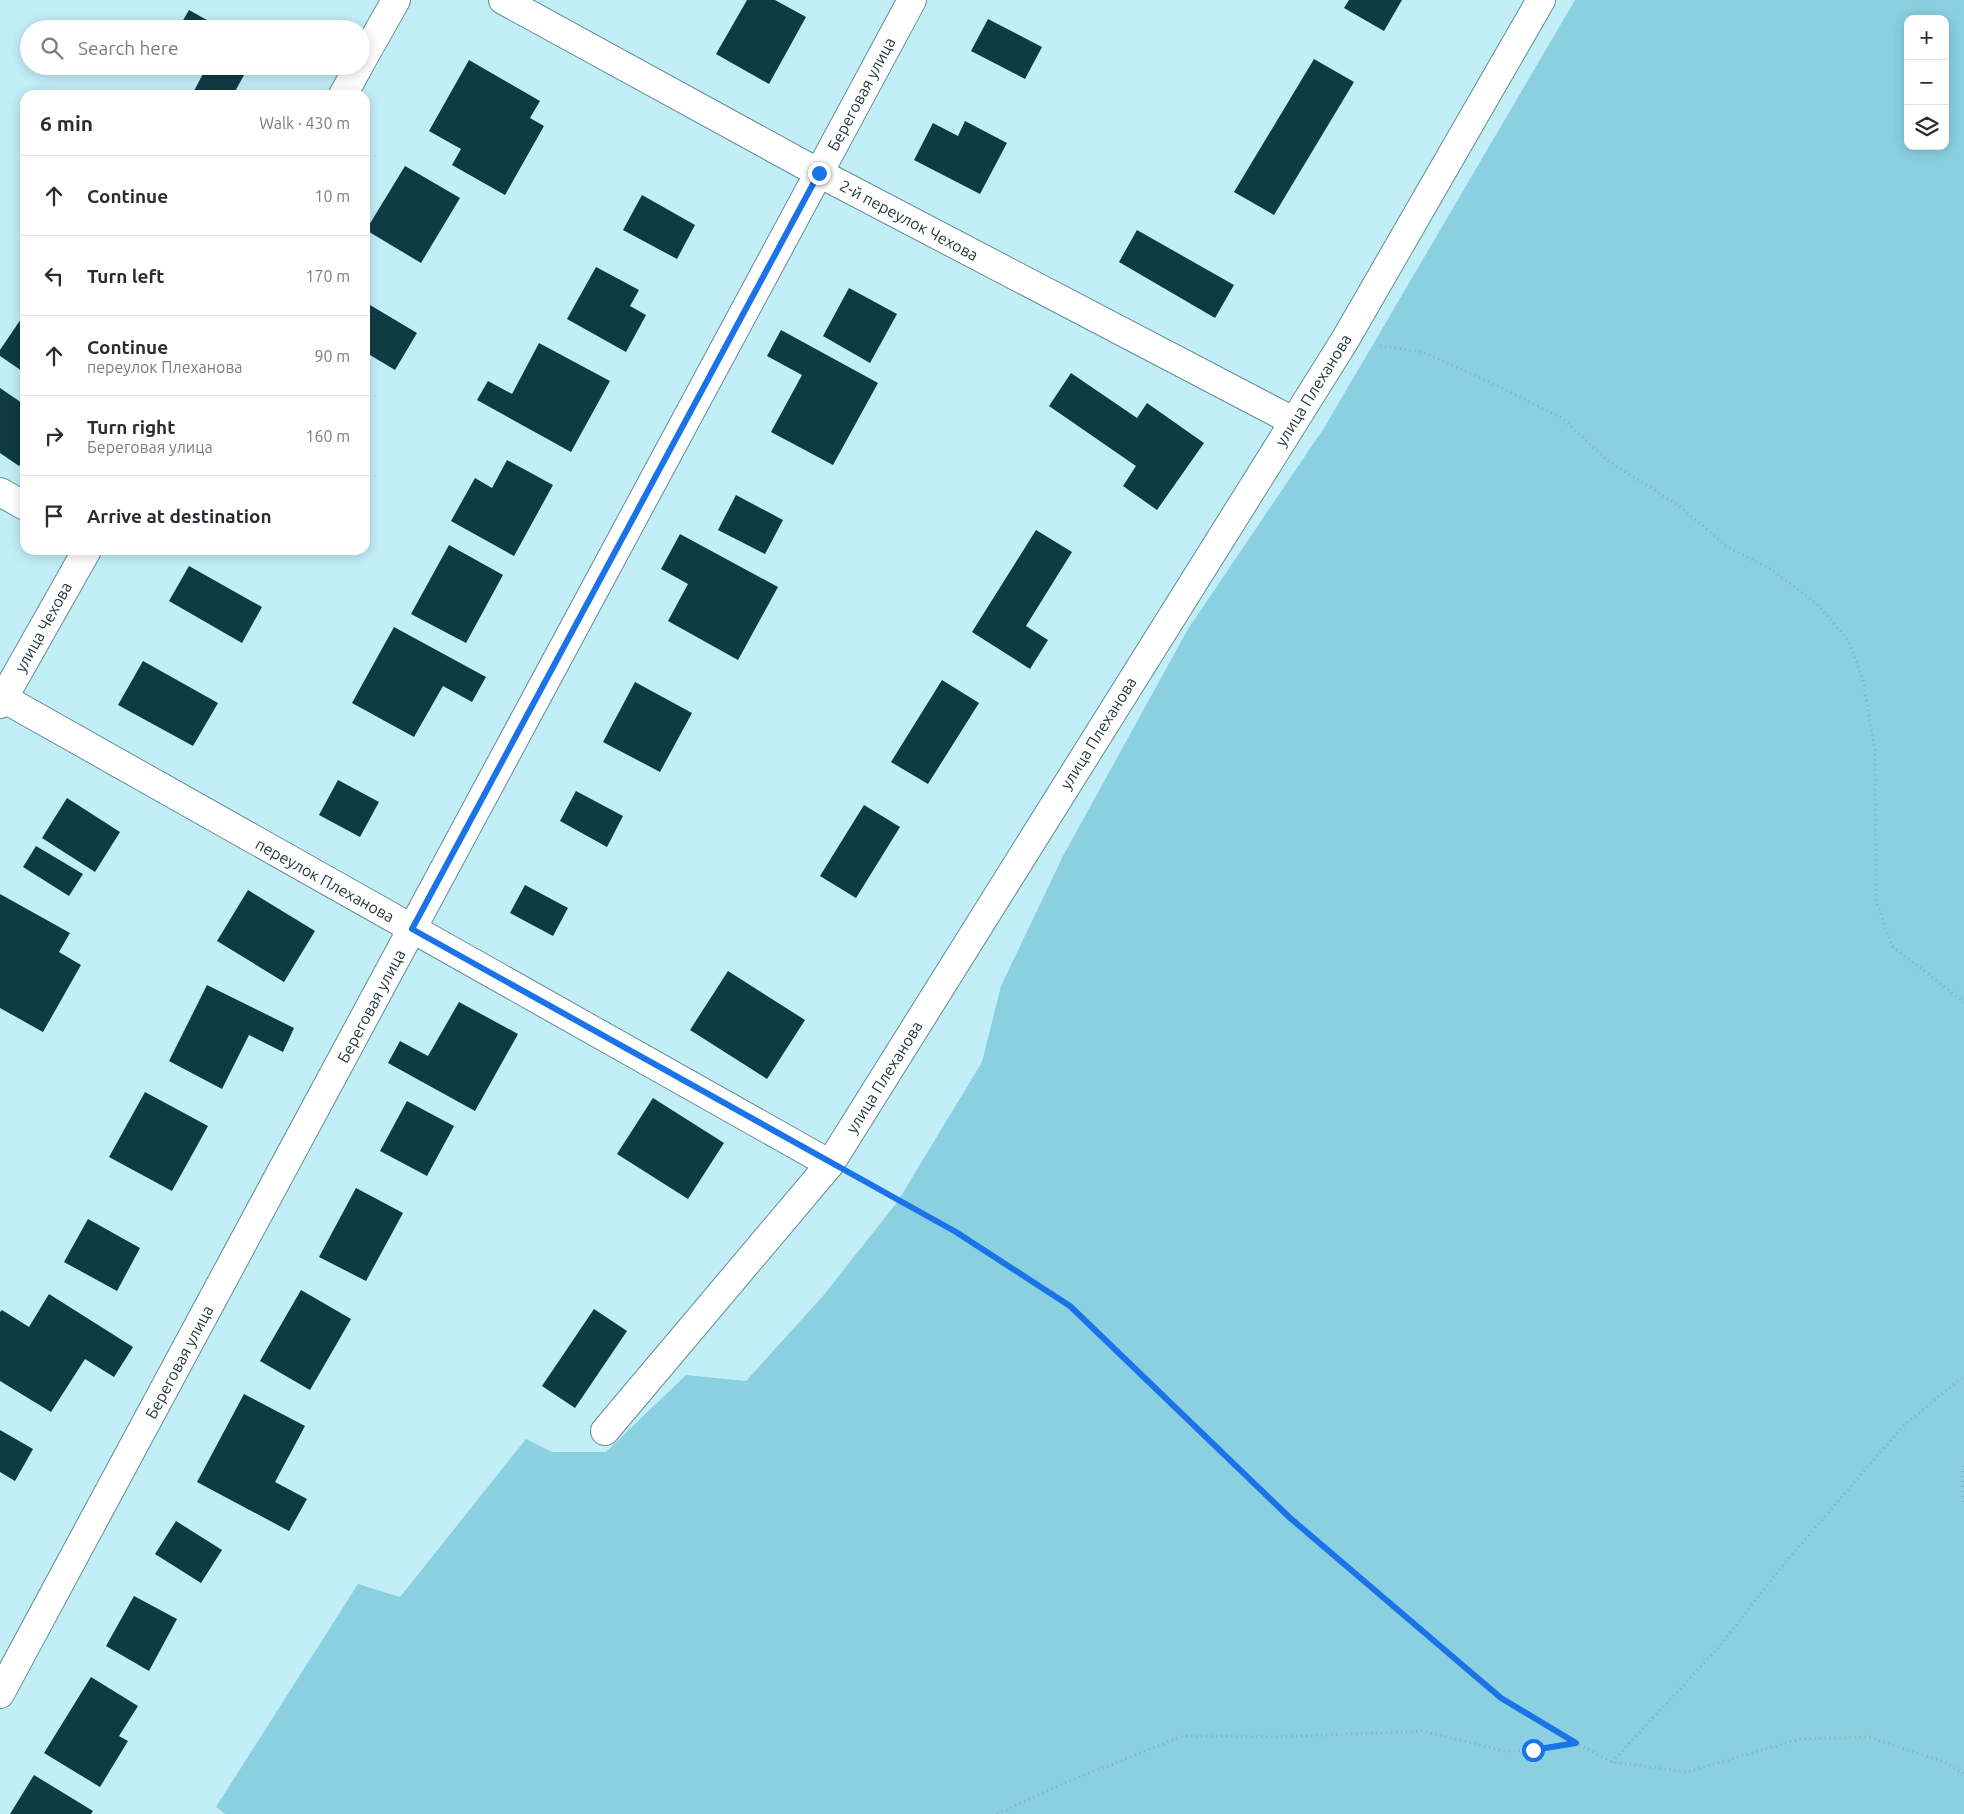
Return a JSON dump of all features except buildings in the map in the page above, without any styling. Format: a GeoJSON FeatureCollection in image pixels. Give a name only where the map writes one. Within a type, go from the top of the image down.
{"type":"FeatureCollection","features":[{"type":"Feature","properties":{"kind":"street"},"geometry":{"type":"LineString","coordinates":[[370,46],[396,0]]}},
{"type":"Feature","properties":{"kind":"street","name":"2-й переулок Чехова"},"geometry":{"type":"LineString","coordinates":[[503,0],[819,173],[1293,421]]}},
{"type":"Feature","properties":{"kind":"street","name":"Береговая улица"},"geometry":{"type":"LineString","coordinates":[[0,1694],[912,0]]}},
{"type":"Feature","properties":{"kind":"street","name":"улица Плеханова"},"geometry":{"type":"LineString","coordinates":[[605,1431],[830,1164],[1345,340],[1541,0]]}},
{"type":"Feature","properties":{"kind":"street"},"geometry":{"type":"LineString","coordinates":[[346,90],[354,75]]}},
{"type":"Feature","properties":{"kind":"street"},"geometry":{"type":"LineString","coordinates":[[0,492],[20,503]]}},
{"type":"Feature","properties":{"kind":"street","name":"улица Чехова"},"geometry":{"type":"LineString","coordinates":[[2,701],[83,555]]}},
{"type":"Feature","properties":{"kind":"street","name":"переулок Плеханова"},"geometry":{"type":"LineString","coordinates":[[2,701],[830,1164]]}},
{"type":"Feature","properties":{"kind":"path"},"geometry":{"type":"LineString","coordinates":[[1345,340],[1423,352],[1562,418],[1607,460],[1682,507],[1727,547],[1769,568],[1816,603],[1848,640],[1863,680],[1875,751],[1876,900],[1892,946],[1964,1002]]}},
{"type":"Feature","properties":{"kind":"path"},"geometry":{"type":"LineString","coordinates":[[830,1164],[956,1232],[1070,1306],[1296,1524],[1501,1698],[1576,1743],[1612,1762],[1687,1772],[1800,1739],[1869,1737],[1944,1762],[1964,1774]]}},
{"type":"Feature","properties":{"kind":"path"},"geometry":{"type":"LineString","coordinates":[[1612,1762],[1718,1648],[1784,1564],[1904,1425],[1964,1376]]}},
{"type":"Feature","properties":{"kind":"path"},"geometry":{"type":"LineString","coordinates":[[1964,1466],[1962,1477],[1964,1502]]}},
{"type":"Feature","properties":{"kind":"path"},"geometry":{"type":"LineString","coordinates":[[997,1814],[1062,1784],[1183,1736],[1275,1737],[1423,1731],[1504,1751],[1533,1750],[1576,1743]]}},
{"type":"Feature","properties":{"kind":"shaded area"},"geometry":{"type":"Polygon","coordinates":[[[1575,0],[1964,0],[1964,1814],[225,1814],[216,1807],[358,1584],[400,1597],[526,1439],[552,1452],[606,1452],[686,1375],[746,1381],[823,1296],[898,1201],[982,1062],[1001,986],[1063,856],[1188,629],[1324,428],[1575,0]]]}},
{"type":"Feature","properties":{"kind":"route"},"geometry":{"type":"LineString","coordinates":[[819,173],[412,929],[830,1164],[956,1232],[1070,1306],[1289,1517],[1501,1698],[1576,1743],[1533,1750]]}}]}
